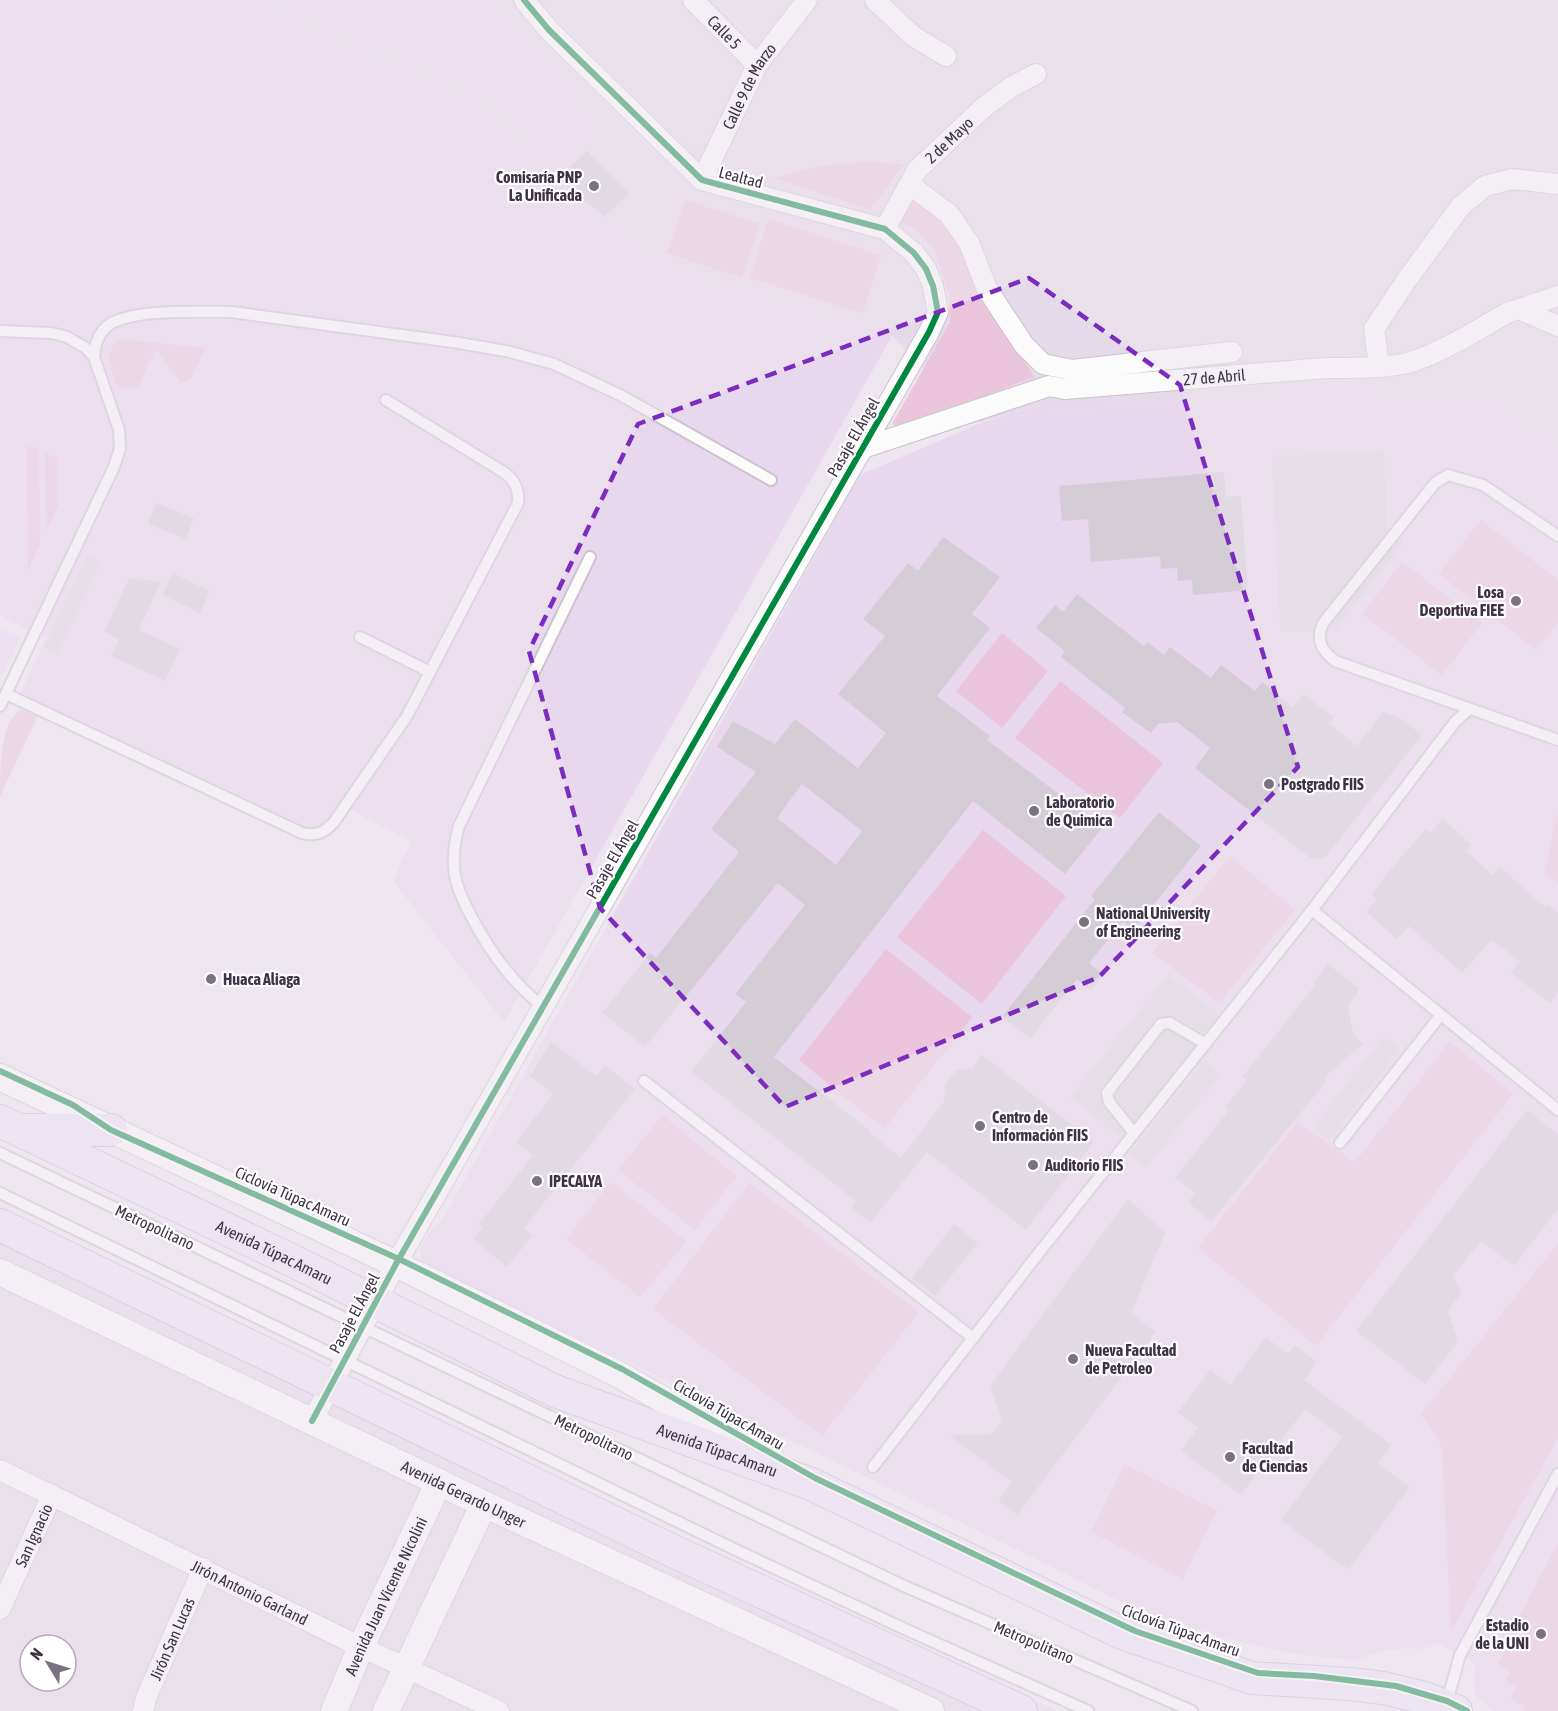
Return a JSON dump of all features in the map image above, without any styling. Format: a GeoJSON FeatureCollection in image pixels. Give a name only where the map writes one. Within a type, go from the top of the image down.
{"type":"FeatureCollection","features":[{"type":"Feature","properties":{"kind":"main road"},"geometry":{"type":"LineString","coordinates":[[6,1135],[111,1130]]}},
{"type":"Feature","properties":{"kind":"main road","name":"Avenida Túpac Amaru"},"geometry":{"type":"LineString","coordinates":[[6,1135],[369,1314],[555,1392],[811,1484],[1122,1633],[1252,1678],[1383,1688],[1415,1695],[1448,1710]]}},
{"type":"Feature","properties":{"kind":"main road"},"geometry":{"type":"LineString","coordinates":[[0,1225],[338,1372],[675,1552],[1021,1711]]}},
{"type":"Feature","properties":{"kind":"street","name":"Lealtad"},"geometry":{"type":"LineString","coordinates":[[524,0],[557,38],[702,180],[885,229],[914,253],[926,269],[933,286],[938,312]]}},
{"type":"Feature","properties":{"kind":"street","name":"Calle 5"},"geometry":{"type":"LineString","coordinates":[[693,0],[757,65]]}},
{"type":"Feature","properties":{"kind":"street","name":"Calle 9 de Marzo"},"geometry":{"type":"LineString","coordinates":[[702,180],[757,65],[807,0]]}},
{"type":"Feature","properties":{"kind":"street"},"geometry":{"type":"LineString","coordinates":[[875,0],[913,36],[946,56]]}},
{"type":"Feature","properties":{"kind":"street","name":"2 de Mayo"},"geometry":{"type":"LineString","coordinates":[[885,229],[917,170],[983,108],[1011,87],[1036,74]]}},
{"type":"Feature","properties":{"kind":"street"},"geometry":{"type":"LineString","coordinates":[[1379,366],[1374,329],[1408,278],[1461,207],[1485,186],[1513,179],[1558,184]]}},
{"type":"Feature","properties":{"kind":"street"},"geometry":{"type":"LineString","coordinates":[[910,185],[949,214],[969,243],[987,289],[1024,345],[1043,364],[1072,370],[1232,352]]}},
{"type":"Feature","properties":{"kind":"street","name":"27 de Abril"},"geometry":{"type":"LineString","coordinates":[[863,448],[1049,386],[1065,389],[1412,362],[1437,352],[1509,312],[1558,296]]}},
{"type":"Feature","properties":{"kind":"street"},"geometry":{"type":"LineString","coordinates":[[1519,309],[1558,326]]}},
{"type":"Feature","properties":{"kind":"street","name":"Pasaje El Ángel"},"geometry":{"type":"LineString","coordinates":[[312,1421],[396,1264],[863,448],[938,312]]}},
{"type":"Feature","properties":{"kind":"street"},"geometry":{"type":"LineString","coordinates":[[0,1077],[396,1264],[618,1374],[811,1484]]}},
{"type":"Feature","properties":{"kind":"street","name":"Avenida Gerardo Unger"},"geometry":{"type":"LineString","coordinates":[[0,1272],[484,1504],[931,1711]]}},
{"type":"Feature","properties":{"kind":"street","name":"Jirón Antonio Garland"},"geometry":{"type":"LineString","coordinates":[[0,1470],[361,1647],[500,1711]]}},
{"type":"Feature","properties":{"kind":"street","name":"Avenida Juan Vicente Nicolini"},"geometry":{"type":"LineString","coordinates":[[333,1711],[439,1482]]}},
{"type":"Feature","properties":{"kind":"street","name":"San Ignacio"},"geometry":{"type":"LineString","coordinates":[[0,1609],[52,1495]]}},
{"type":"Feature","properties":{"kind":"street"},"geometry":{"type":"LineString","coordinates":[[386,1711],[484,1504]]}},
{"type":"Feature","properties":{"kind":"street","name":"Jirón San Lucas"},"geometry":{"type":"LineString","coordinates":[[143,1711],[146,1698],[203,1568]]}},
{"type":"Feature","properties":{"kind":"lane"},"geometry":{"type":"LineString","coordinates":[[94,357],[99,335],[116,321],[127,317],[192,312],[231,312],[506,351],[546,361],[582,375],[771,480]]}},
{"type":"Feature","properties":{"kind":"lane"},"geometry":{"type":"LineString","coordinates":[[0,331],[52,333],[67,337],[86,348],[94,357],[119,430],[118,456],[0,706]]}},
{"type":"Feature","properties":{"kind":"lane"},"geometry":{"type":"LineString","coordinates":[[6,694],[302,833],[316,834],[325,831],[334,822],[407,716],[518,503],[519,494],[516,485],[505,472],[386,399]]}},
{"type":"Feature","properties":{"kind":"lane"},"geometry":{"type":"LineString","coordinates":[[1558,536],[1483,485],[1448,475],[1435,483],[1322,625],[1319,632],[1319,643],[1326,654],[1335,661],[1558,740]]}},
{"type":"Feature","properties":{"kind":"lane"},"geometry":{"type":"LineString","coordinates":[[543,1007],[510,977],[482,937],[461,897],[454,869],[454,854],[459,826],[590,557]]}},
{"type":"Feature","properties":{"kind":"lane"},"geometry":{"type":"LineString","coordinates":[[360,636],[430,672]]}},
{"type":"Feature","properties":{"kind":"lane"},"geometry":{"type":"LineString","coordinates":[[873,1467],[1312,910],[1448,732],[1469,709]]}},
{"type":"Feature","properties":{"kind":"lane"},"geometry":{"type":"LineString","coordinates":[[1312,910],[1558,1110]]}},
{"type":"Feature","properties":{"kind":"lane"},"geometry":{"type":"LineString","coordinates":[[1340,1143],[1440,1016]]}},
{"type":"Feature","properties":{"kind":"lane"},"geometry":{"type":"LineString","coordinates":[[1134,1133],[1108,1102],[1107,1093],[1161,1024],[1170,1023],[1206,1044]]}},
{"type":"Feature","properties":{"kind":"lane"},"geometry":{"type":"LineString","coordinates":[[644,1081],[974,1338]]}},
{"type":"Feature","properties":{"kind":"lane"},"geometry":{"type":"LineString","coordinates":[[0,1193],[338,1372],[1088,1711]]}},
{"type":"Feature","properties":{"kind":"lane","name":"Metropolitano"},"geometry":{"type":"LineString","coordinates":[[369,1314],[903,1586],[1192,1711]]}},
{"type":"Feature","properties":{"kind":"lane"},"geometry":{"type":"LineString","coordinates":[[1448,1710],[1458,1659],[1558,1474]]}},
{"type":"Feature","properties":{"kind":"highlighted area"},"geometry":{"type":"Polygon","coordinates":[[[1029,278],[1180,385],[1298,767],[1099,977],[785,1107],[600,908],[529,651],[638,424],[1029,278]]]}},
{"type":"Feature","properties":{"kind":"shaded area"},"geometry":{"type":"Polygon","coordinates":[[[0,0],[247,0],[477,103],[557,179],[676,273],[892,336],[504,1022],[393,881],[411,841],[345,807],[313,834],[20,695],[46,638],[0,616],[0,0]]]}},
{"type":"Feature","properties":{"kind":"shaded area"},"geometry":{"type":"Polygon","coordinates":[[[247,0],[1558,0],[1558,446],[1509,414],[1487,406],[1436,399],[1395,398],[1370,392],[1207,397],[1072,410],[1038,405],[978,423],[892,336],[676,273],[557,179],[477,103],[247,0]]]}},
{"type":"Feature","properties":{"kind":"shaded area"},"geometry":{"type":"Polygon","coordinates":[[[270,0],[488,0],[603,129],[556,170],[488,94],[270,0]]]}},
{"type":"Feature","properties":{"kind":"shaded area"},"geometry":{"type":"Polygon","coordinates":[[[866,162],[904,164],[870,210],[774,178],[821,166],[866,162]]]}},
{"type":"Feature","properties":{"kind":"shaded area"},"geometry":{"type":"Polygon","coordinates":[[[913,198],[956,237],[979,296],[1012,340],[1034,377],[900,428],[892,424],[950,322],[949,294],[934,249],[920,233],[899,220],[913,198]]]}},
{"type":"Feature","properties":{"kind":"shaded area"},"geometry":{"type":"Polygon","coordinates":[[[685,200],[760,224],[742,278],[667,253],[685,200]]]}},
{"type":"Feature","properties":{"kind":"shaded area"},"geometry":{"type":"Polygon","coordinates":[[[768,219],[881,255],[863,313],[750,278],[768,219]]]}},
{"type":"Feature","properties":{"kind":"shaded area"},"geometry":{"type":"Polygon","coordinates":[[[121,339],[206,348],[191,379],[181,383],[159,352],[155,351],[138,387],[120,388],[116,385],[108,356],[113,345],[121,339]]]}},
{"type":"Feature","properties":{"kind":"shaded area","name":"National University of Engineering"},"geometry":{"type":"Polygon","coordinates":[[[1370,392],[1395,398],[1436,399],[1487,406],[1509,414],[1558,446],[1558,1711],[1494,1711],[1475,1693],[1476,1664],[1439,1643],[1423,1649],[1387,1650],[1354,1660],[1278,1651],[1169,1621],[1115,1599],[448,1275],[425,1267],[420,1251],[428,1234],[442,1220],[860,475],[978,424],[1038,405],[1072,410],[1207,397],[1370,392]]]}},
{"type":"Feature","properties":{"kind":"shaded area"},"geometry":{"type":"Polygon","coordinates":[[[27,445],[39,450],[40,545],[28,570],[27,445]]]}},
{"type":"Feature","properties":{"kind":"shaded area"},"geometry":{"type":"Polygon","coordinates":[[[1384,451],[1387,528],[1404,542],[1336,630],[1280,632],[1272,456],[1384,451]]]}},
{"type":"Feature","properties":{"kind":"shaded area"},"geometry":{"type":"Polygon","coordinates":[[[45,453],[58,459],[58,506],[46,532],[45,453]]]}},
{"type":"Feature","properties":{"kind":"shaded area","name":"Losa Deportiva FIEE"},"geometry":{"type":"Polygon","coordinates":[[[1481,520],[1558,580],[1558,622],[1536,650],[1439,574],[1481,520]]]}},
{"type":"Feature","properties":{"kind":"shaded area"},"geometry":{"type":"Polygon","coordinates":[[[88,555],[101,562],[58,653],[44,647],[88,555]]]}},
{"type":"Feature","properties":{"kind":"shaded area"},"geometry":{"type":"Polygon","coordinates":[[[1402,562],[1482,623],[1442,675],[1362,614],[1402,562]]]}},
{"type":"Feature","properties":{"kind":"shaded area"},"geometry":{"type":"Polygon","coordinates":[[[0,629],[20,638],[0,679],[0,629]]]}},
{"type":"Feature","properties":{"kind":"shaded area"},"geometry":{"type":"Polygon","coordinates":[[[1002,633],[1048,671],[1002,728],[956,691],[1002,633]]]}},
{"type":"Feature","properties":{"kind":"shaded area"},"geometry":{"type":"Polygon","coordinates":[[[1060,681],[1163,763],[1120,818],[1015,738],[1060,681]]]}},
{"type":"Feature","properties":{"kind":"shaded area"},"geometry":{"type":"Polygon","coordinates":[[[21,710],[38,716],[0,796],[1,761],[5,735],[14,715],[21,710]]]}},
{"type":"Feature","properties":{"kind":"shaded area"},"geometry":{"type":"Polygon","coordinates":[[[1558,815],[1558,882],[1545,873],[1558,815]]]}},
{"type":"Feature","properties":{"kind":"shaded area"},"geometry":{"type":"Polygon","coordinates":[[[983,830],[1066,896],[982,1004],[897,937],[983,830]]]}},
{"type":"Feature","properties":{"kind":"shaded area"},"geometry":{"type":"Polygon","coordinates":[[[1230,856],[1295,910],[1219,1003],[1152,953],[1230,856]]]}},
{"type":"Feature","properties":{"kind":"shaded area"},"geometry":{"type":"Polygon","coordinates":[[[886,949],[972,1017],[884,1129],[799,1060],[886,949]]]}},
{"type":"Feature","properties":{"kind":"shaded area"},"geometry":{"type":"Polygon","coordinates":[[[1168,975],[1220,1015],[1122,1138],[1070,1097],[1168,975]]]}},
{"type":"Feature","properties":{"kind":"shaded area"},"geometry":{"type":"Polygon","coordinates":[[[1384,1036],[1400,1048],[1329,1140],[1313,1127],[1384,1036]]]}},
{"type":"Feature","properties":{"kind":"shaded area"},"geometry":{"type":"Polygon","coordinates":[[[1450,1041],[1513,1094],[1316,1346],[1198,1248],[1297,1123],[1355,1162],[1450,1041]]]}},
{"type":"Feature","properties":{"kind":"shaded area"},"geometry":{"type":"Polygon","coordinates":[[[1205,1061],[1221,1075],[1146,1168],[1129,1154],[1205,1061]]]}},
{"type":"Feature","properties":{"kind":"shaded area"},"geometry":{"type":"Polygon","coordinates":[[[662,1115],[737,1176],[695,1230],[618,1170],[662,1115]]]}},
{"type":"Feature","properties":{"kind":"shaded area"},"geometry":{"type":"Polygon","coordinates":[[[611,1182],[687,1241],[640,1297],[566,1239],[611,1182]]]}},
{"type":"Feature","properties":{"kind":"shaded area"},"geometry":{"type":"Polygon","coordinates":[[[749,1183],[919,1312],[822,1436],[653,1309],[749,1183]]]}},
{"type":"Feature","properties":{"kind":"shaded area"},"geometry":{"type":"Polygon","coordinates":[[[0,1206],[585,1493],[1058,1711],[0,1711],[0,1206]]]}},
{"type":"Feature","properties":{"kind":"shaded area"},"geometry":{"type":"Polygon","coordinates":[[[1558,1243],[1558,1438],[1451,1632],[1442,1447],[1421,1414],[1558,1243]]]}},
{"type":"Feature","properties":{"kind":"shaded area"},"geometry":{"type":"Polygon","coordinates":[[[1125,1464],[1217,1511],[1183,1579],[1091,1532],[1125,1464]]]}},
{"type":"Feature","properties":{"kind":"shaded area","name":"Estadio de la UNI"},"geometry":{"type":"Polygon","coordinates":[[[1558,1543],[1558,1711],[1523,1711],[1524,1707],[1510,1699],[1517,1687],[1505,1682],[1511,1671],[1498,1664],[1509,1643],[1517,1647],[1529,1625],[1519,1617],[1558,1543]]]}},
{"type":"Feature","properties":{"kind":"building","name":"Comisaría PNP La Unificada"},"geometry":{"type":"Polygon","coordinates":[[[587,151],[629,193],[605,217],[557,179],[587,151]]]}},
{"type":"Feature","properties":{"kind":"building"},"geometry":{"type":"Polygon","coordinates":[[[1224,472],[1226,497],[1241,496],[1248,590],[1193,595],[1192,580],[1178,581],[1177,568],[1161,569],[1160,556],[1091,562],[1088,519],[1062,521],[1059,486],[1224,472]]]}},
{"type":"Feature","properties":{"kind":"building"},"geometry":{"type":"Polygon","coordinates":[[[156,503],[194,518],[186,539],[148,524],[156,503]]]}},
{"type":"Feature","properties":{"kind":"building"},"geometry":{"type":"Polygon","coordinates":[[[943,537],[1000,577],[972,614],[990,628],[937,696],[990,736],[987,740],[1103,827],[1065,874],[973,801],[774,1057],[871,1131],[870,1133],[901,1158],[944,1101],[945,1085],[951,1076],[957,1070],[972,1068],[982,1055],[1094,1142],[1026,1230],[927,1152],[870,1223],[851,1208],[856,1201],[691,1072],[746,1002],[735,994],[805,905],[778,883],[645,1047],[602,1013],[650,953],[656,958],[739,852],[711,829],[756,772],[717,747],[733,721],[775,744],[795,719],[858,768],[886,733],[838,694],[885,636],[863,619],[908,563],[918,571],[943,537]],[[802,784],[777,818],[836,865],[862,831],[802,784]]]}},
{"type":"Feature","properties":{"kind":"building"},"geometry":{"type":"Polygon","coordinates":[[[173,573],[210,591],[200,613],[162,595],[173,573]]]}},
{"type":"Feature","properties":{"kind":"building"},"geometry":{"type":"Polygon","coordinates":[[[129,578],[161,582],[139,630],[180,649],[165,681],[111,656],[119,639],[104,632],[129,578]]]}},
{"type":"Feature","properties":{"kind":"building"},"geometry":{"type":"Polygon","coordinates":[[[1077,594],[1144,646],[1147,642],[1164,655],[1170,647],[1211,678],[1221,665],[1255,691],[1262,682],[1293,707],[1303,694],[1334,717],[1330,724],[1357,746],[1383,712],[1400,718],[1422,735],[1324,859],[1310,858],[1195,768],[1210,748],[1177,722],[1158,724],[1151,733],[1122,712],[1125,708],[1061,657],[1065,651],[1036,628],[1055,605],[1063,612],[1077,594]]]}},
{"type":"Feature","properties":{"kind":"building"},"geometry":{"type":"Polygon","coordinates":[[[1159,812],[1201,846],[1133,930],[1123,921],[1089,963],[1104,975],[1091,990],[1077,979],[1030,1039],[1002,1017],[1095,899],[1091,896],[1159,812]]]}},
{"type":"Feature","properties":{"kind":"building"},"geometry":{"type":"Polygon","coordinates":[[[1443,819],[1472,845],[1466,851],[1493,875],[1500,867],[1545,907],[1547,904],[1558,912],[1558,992],[1550,1003],[1510,973],[1520,961],[1491,940],[1462,973],[1409,926],[1397,939],[1366,912],[1377,899],[1371,894],[1397,862],[1426,829],[1430,833],[1443,819]]]}},
{"type":"Feature","properties":{"kind":"building"},"geometry":{"type":"Polygon","coordinates":[[[1328,964],[1360,989],[1348,1006],[1353,1033],[1363,1044],[1330,1072],[1322,1087],[1211,1222],[1188,1202],[1195,1193],[1175,1178],[1229,1110],[1225,1107],[1247,1080],[1242,1077],[1315,985],[1313,983],[1328,964]]]}},
{"type":"Feature","properties":{"kind":"building","name":"IPECALYA"},"geometry":{"type":"Polygon","coordinates":[[[551,1042],[596,1076],[605,1065],[635,1089],[524,1228],[533,1235],[507,1267],[473,1239],[483,1227],[479,1224],[533,1155],[516,1142],[553,1094],[530,1076],[551,1042]]]}},
{"type":"Feature","properties":{"kind":"building"},"geometry":{"type":"Polygon","coordinates":[[[1527,1110],[1558,1135],[1558,1209],[1514,1266],[1481,1241],[1453,1276],[1461,1293],[1448,1311],[1458,1342],[1425,1384],[1356,1331],[1527,1110]]]}},
{"type":"Feature","properties":{"kind":"building","name":"Nueva Facultad de Petroleo"},"geometry":{"type":"Polygon","coordinates":[[[1128,1199],[1165,1233],[1131,1313],[1156,1332],[1017,1515],[998,1501],[1012,1482],[949,1435],[992,1434],[1002,1420],[990,1386],[1128,1199]]]}},
{"type":"Feature","properties":{"kind":"building"},"geometry":{"type":"Polygon","coordinates":[[[954,1224],[978,1243],[935,1296],[912,1278],[954,1224]]]}},
{"type":"Feature","properties":{"kind":"building","name":"Facultad de Ciencias"},"geometry":{"type":"Polygon","coordinates":[[[1266,1337],[1288,1354],[1295,1345],[1317,1362],[1304,1380],[1392,1445],[1378,1464],[1410,1487],[1348,1570],[1281,1520],[1342,1437],[1305,1409],[1241,1495],[1181,1451],[1198,1428],[1178,1412],[1210,1370],[1230,1385],[1266,1337]]]}},
{"type":"Feature","properties":{"kind":"cycle path"},"geometry":{"type":"LineString","coordinates":[[312,1421],[396,1264],[929,332],[938,312],[933,286],[926,269],[914,253],[885,229],[702,180],[549,30],[524,0]]}},
{"type":"Feature","properties":{"kind":"cycle path","name":"Ciclovía Túpac Amaru"},"geometry":{"type":"LineString","coordinates":[[0,1071],[73,1105],[111,1130],[399,1259],[622,1369],[815,1478],[1135,1631],[1258,1673],[1314,1676],[1396,1686],[1447,1701],[1467,1711]]}},
{"type":"Feature","properties":{"kind":"place","name":"Comisaría PNP La Unificada"},"geometry":{"type":"Point","coordinates":[594,186]}},
{"type":"Feature","properties":{"kind":"place","name":"Losa Deportiva FIEE"},"geometry":{"type":"Point","coordinates":[1516,601]}},
{"type":"Feature","properties":{"kind":"place","name":"Postgrado FIIS"},"geometry":{"type":"Point","coordinates":[1269,784]}},
{"type":"Feature","properties":{"kind":"place","name":"Laboratorio de Quimica"},"geometry":{"type":"Point","coordinates":[1034,811]}},
{"type":"Feature","properties":{"kind":"place","name":"National University of Engineering"},"geometry":{"type":"Point","coordinates":[1084,922]}},
{"type":"Feature","properties":{"kind":"place","name":"Huaca Aliaga"},"geometry":{"type":"Point","coordinates":[211,979]}},
{"type":"Feature","properties":{"kind":"place","name":"Centro de Información FIIS"},"geometry":{"type":"Point","coordinates":[980,1126]}},
{"type":"Feature","properties":{"kind":"place","name":"Auditorio FIIS"},"geometry":{"type":"Point","coordinates":[1033,1165]}},
{"type":"Feature","properties":{"kind":"place","name":"IPECALYA"},"geometry":{"type":"Point","coordinates":[537,1181]}},
{"type":"Feature","properties":{"kind":"place","name":"Nueva Facultad de Petroleo"},"geometry":{"type":"Point","coordinates":[1073,1359]}},
{"type":"Feature","properties":{"kind":"place","name":"Facultad de Ciencias"},"geometry":{"type":"Point","coordinates":[1230,1457]}},
{"type":"Feature","properties":{"kind":"place","name":"Estadio de la UNI"},"geometry":{"type":"Point","coordinates":[1541,1634]}}]}
